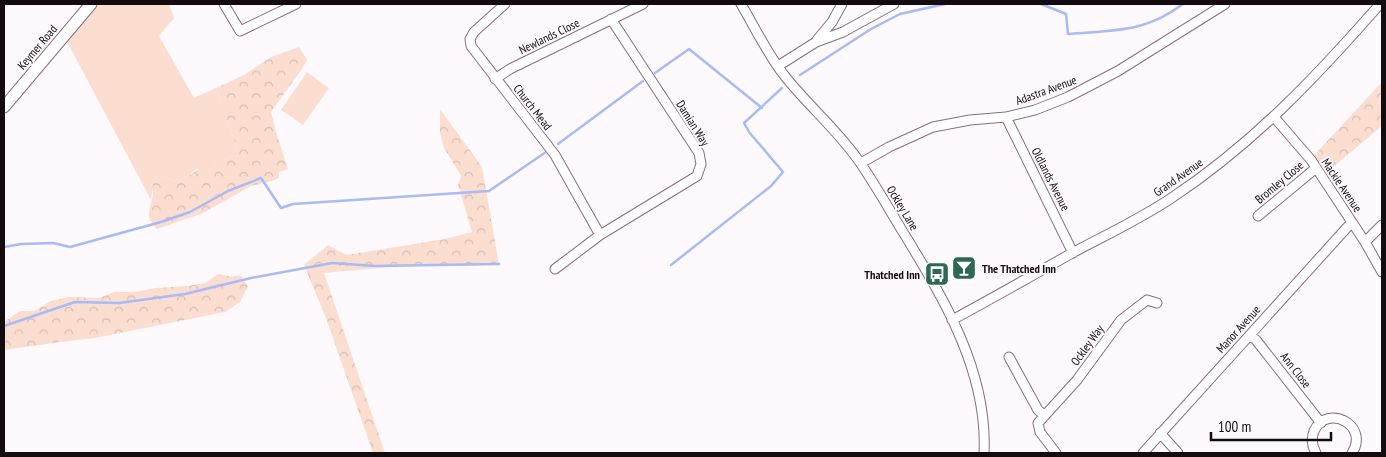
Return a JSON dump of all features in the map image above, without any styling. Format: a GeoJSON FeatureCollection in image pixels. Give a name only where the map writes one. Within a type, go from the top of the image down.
{"type":"FeatureCollection","features":[{"type":"Feature","properties":{"kind":"main road","name":"Keymer Road"},"geometry":{"type":"LineString","coordinates":[[4,107],[91,4]]}},
{"type":"Feature","properties":{"kind":"street"},"geometry":{"type":"LineString","coordinates":[[224,4],[240,31],[296,4]]}},
{"type":"Feature","properties":{"kind":"street","name":"Church Mead"},"geometry":{"type":"LineString","coordinates":[[505,4],[474,32],[470,39],[471,46],[555,155],[600,235]]}},
{"type":"Feature","properties":{"kind":"street","name":"Newlands Close"},"geometry":{"type":"LineString","coordinates":[[495,79],[510,69],[643,4]]}},
{"type":"Feature","properties":{"kind":"street","name":"Ockley Lane"},"geometry":{"type":"LineString","coordinates":[[741,4],[778,66],[828,122],[861,163],[920,260],[952,320],[971,365],[981,401],[984,453]]}},
{"type":"Feature","properties":{"kind":"street"},"geometry":{"type":"LineString","coordinates":[[816,42],[832,22],[842,4]]}},
{"type":"Feature","properties":{"kind":"street"},"geometry":{"type":"LineString","coordinates":[[778,66],[816,42],[843,32],[894,4]]}},
{"type":"Feature","properties":{"kind":"street","name":"Adastra Avenue"},"geometry":{"type":"LineString","coordinates":[[861,163],[889,147],[933,128],[970,120],[1006,117],[1052,104],[1094,85],[1225,4]]}},
{"type":"Feature","properties":{"kind":"street","name":"Grand Avenue"},"geometry":{"type":"LineString","coordinates":[[952,320],[1173,198],[1229,156],[1274,117],[1324,67],[1380,4]]}},
{"type":"Feature","properties":{"kind":"street","name":"Damian Way"},"geometry":{"type":"LineString","coordinates":[[555,269],[600,235],[697,176],[701,164],[699,153],[611,19]]}},
{"type":"Feature","properties":{"kind":"street","name":"Oldlands Avenue"},"geometry":{"type":"LineString","coordinates":[[1006,117],[1073,253]]}},
{"type":"Feature","properties":{"kind":"street","name":"Mackie Avenue"},"geometry":{"type":"LineString","coordinates":[[1274,117],[1316,168],[1365,242],[1382,272]]}},
{"type":"Feature","properties":{"kind":"street","name":"Bromley Close"},"geometry":{"type":"LineString","coordinates":[[1258,216],[1316,168]]}},
{"type":"Feature","properties":{"kind":"street","name":"Manor Avenue"},"geometry":{"type":"LineString","coordinates":[[1143,453],[1352,222]]}},
{"type":"Feature","properties":{"kind":"street"},"geometry":{"type":"LineString","coordinates":[[1365,242],[1382,225]]}},
{"type":"Feature","properties":{"kind":"street","name":"Ockley Way"},"geometry":{"type":"LineString","coordinates":[[1044,415],[1077,380],[1120,320],[1146,300],[1157,303]]}},
{"type":"Feature","properties":{"kind":"street","name":"Ann Close"},"geometry":{"type":"LineString","coordinates":[[1250,335],[1256,340],[1321,423]]}},
{"type":"Feature","properties":{"kind":"street"},"geometry":{"type":"LineString","coordinates":[[1009,357],[1038,410],[1044,415],[1038,423],[1040,432],[1056,453]]}},
{"type":"Feature","properties":{"kind":"street"},"geometry":{"type":"LineString","coordinates":[[1316,453],[1312,441],[1313,434],[1321,423],[1327,419],[1335,418],[1349,423],[1354,429],[1356,444],[1352,453]]}},
{"type":"Feature","properties":{"kind":"street"},"geometry":{"type":"LineString","coordinates":[[1160,434],[1178,453]]}},
{"type":"Feature","properties":{"kind":"green space"},"geometry":{"type":"Polygon","coordinates":[[[91,4],[169,4],[174,18],[159,36],[194,98],[216,88],[240,157],[231,156],[217,166],[196,169],[187,177],[175,181],[158,174],[151,200],[64,36],[91,4]]]}},
{"type":"Feature","properties":{"kind":"green space"},"geometry":{"type":"Polygon","coordinates":[[[299,47],[307,60],[271,112],[288,169],[279,172],[279,178],[251,186],[203,213],[157,229],[149,216],[153,193],[152,178],[158,174],[175,181],[187,177],[206,164],[217,166],[231,156],[240,157],[216,88],[244,75],[271,57],[299,47]]]}},
{"type":"Feature","properties":{"kind":"green space"},"geometry":{"type":"Polygon","coordinates":[[[307,72],[329,88],[303,125],[281,110],[307,72]]]}},
{"type":"Feature","properties":{"kind":"green space"},"geometry":{"type":"Polygon","coordinates":[[[1382,82],[1382,126],[1326,173],[1307,163],[1382,82]]]}},
{"type":"Feature","properties":{"kind":"green space"},"geometry":{"type":"Polygon","coordinates":[[[440,109],[482,167],[499,264],[402,266],[324,273],[385,453],[373,453],[326,318],[304,265],[328,245],[346,255],[445,239],[472,232],[458,185],[461,176],[443,146],[440,132],[440,109]]]}},
{"type":"Feature","properties":{"kind":"green space"},"geometry":{"type":"Polygon","coordinates":[[[218,274],[233,277],[240,275],[248,286],[240,302],[225,312],[95,338],[4,350],[4,322],[20,311],[34,311],[51,301],[69,297],[99,298],[114,292],[135,292],[205,283],[218,274]]]}},
{"type":"Feature","properties":{"kind":"waterway"},"geometry":{"type":"LineString","coordinates":[[800,75],[871,29],[900,14],[945,4]]}},
{"type":"Feature","properties":{"kind":"waterway"},"geometry":{"type":"LineString","coordinates":[[1041,4],[1066,14],[1068,34],[1114,30],[1142,25],[1169,13],[1183,4]]}},
{"type":"Feature","properties":{"kind":"waterway"},"geometry":{"type":"LineString","coordinates":[[655,73],[689,49],[762,108]]}},
{"type":"Feature","properties":{"kind":"waterway"},"geometry":{"type":"LineString","coordinates":[[558,144],[643,81]]}},
{"type":"Feature","properties":{"kind":"waterway"},"geometry":{"type":"LineString","coordinates":[[671,265],[771,186],[783,172],[749,132],[744,123],[782,88]]}},
{"type":"Feature","properties":{"kind":"waterway"},"geometry":{"type":"LineString","coordinates":[[4,247],[21,244],[53,243],[70,247],[190,212],[228,191],[261,178],[281,208],[293,204],[489,191],[546,152]]}},
{"type":"Feature","properties":{"kind":"waterway"},"geometry":{"type":"LineString","coordinates":[[4,326],[75,302],[119,303],[185,294],[251,278],[332,263],[375,266],[499,264]]}},
{"type":"Feature","properties":{"kind":"place","name":"The Thatched Inn"},"geometry":{"type":"Point","coordinates":[964,268]}},
{"type":"Feature","properties":{"kind":"place","name":"Thatched Inn"},"geometry":{"type":"Point","coordinates":[937,274]}}]}
